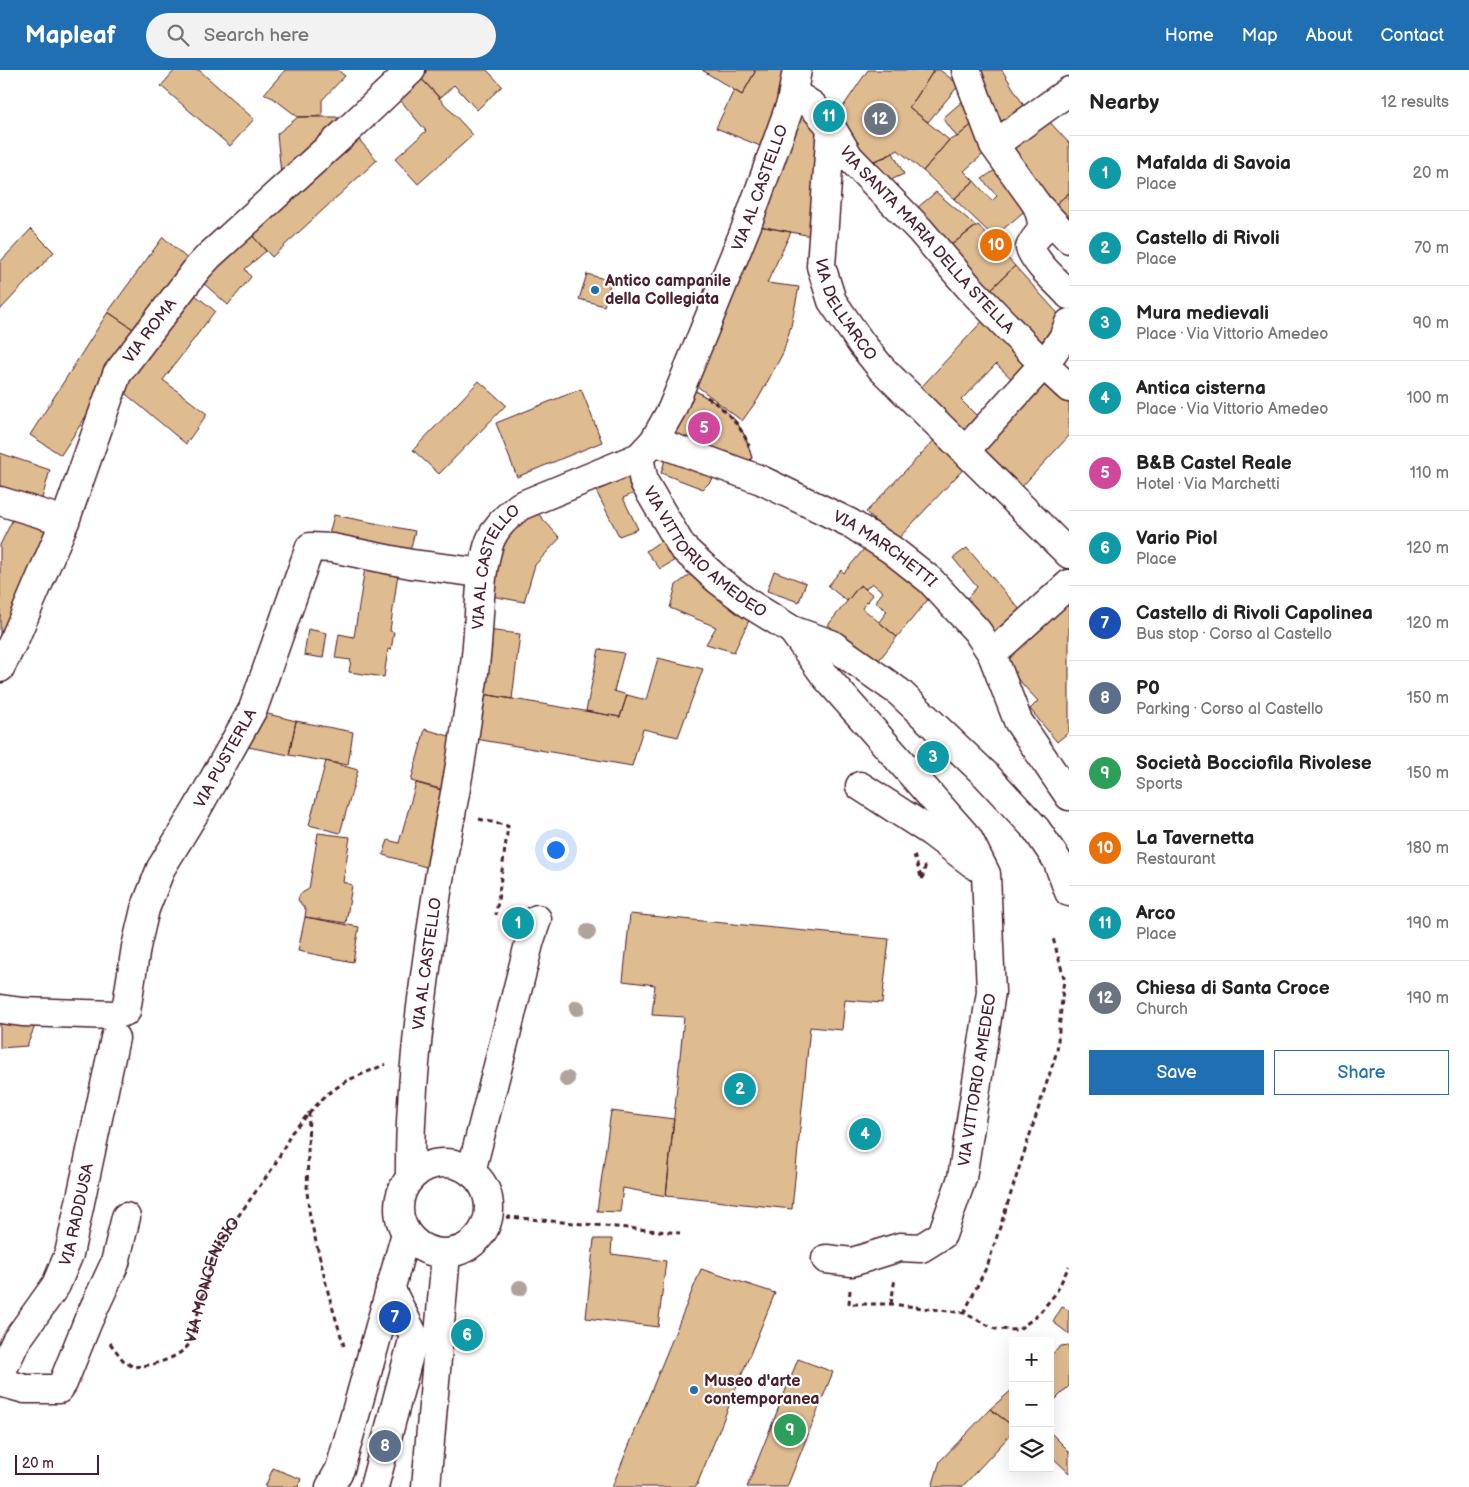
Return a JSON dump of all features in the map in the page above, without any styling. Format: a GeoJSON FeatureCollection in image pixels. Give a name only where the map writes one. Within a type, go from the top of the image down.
{"type":"FeatureCollection","features":[{"type":"Feature","properties":{"kind":"street","name":"VIA ROMA"},"geometry":{"type":"LineString","coordinates":[[0,668],[15,638],[65,521],[116,374],[197,269],[411,70]]}},
{"type":"Feature","properties":{"kind":"street"},"geometry":{"type":"LineString","coordinates":[[966,70],[994,145],[1036,203],[1069,239]]}},
{"type":"Feature","properties":{"kind":"street","name":"VIA SANTA MARIA DELLA STELLA"},"geometry":{"type":"LineString","coordinates":[[795,82],[831,127],[849,157],[920,230],[968,286],[1043,364],[1069,388]]}},
{"type":"Feature","properties":{"kind":"street","name":"VIA AL CASTELLO"},"geometry":{"type":"LineString","coordinates":[[410,1178],[409,1136],[416,1056],[438,889],[476,657],[482,573],[488,546],[494,532],[506,516],[520,506],[647,449],[672,409],[681,382],[747,225],[791,103],[795,82]]}},
{"type":"Feature","properties":{"kind":"street"},"geometry":{"type":"LineString","coordinates":[[994,145],[1069,91]]}},
{"type":"Feature","properties":{"kind":"street","name":"VIA DELL'ARCO"},"geometry":{"type":"LineString","coordinates":[[831,127],[821,266],[832,301],[881,368],[1069,554]]}},
{"type":"Feature","properties":{"kind":"street"},"geometry":{"type":"LineString","coordinates":[[1036,203],[1042,222],[1040,232],[1030,248],[1032,254],[1069,295]]}},
{"type":"Feature","properties":{"kind":"street"},"geometry":{"type":"LineString","coordinates":[[965,451],[1043,364],[1063,338],[1069,323]]}},
{"type":"Feature","properties":{"kind":"street","name":"VIA MARCHETTI"},"geometry":{"type":"LineString","coordinates":[[647,449],[761,480],[850,523],[892,550],[930,580],[976,631],[992,654],[1018,721],[1069,796]]}},
{"type":"Feature","properties":{"kind":"street","name":"VIA VITTORIO AMEDEO"},"geometry":{"type":"LineString","coordinates":[[647,449],[644,482],[682,547],[718,580],[748,603],[792,630],[832,644],[899,692],[985,774],[1036,829],[1057,860],[1069,892]]}},
{"type":"Feature","properties":{"kind":"street"},"geometry":{"type":"LineString","coordinates":[[0,501],[65,521]]}},
{"type":"Feature","properties":{"kind":"street","name":"VIA PUSTERLA"},"geometry":{"type":"LineString","coordinates":[[0,1009],[22,1012],[115,1016],[126,1011],[136,946],[145,909],[154,884],[161,868],[197,809],[253,709],[310,547],[332,548],[411,564],[482,573]]}},
{"type":"Feature","properties":{"kind":"street"},"geometry":{"type":"LineString","coordinates":[[992,654],[1069,584]]}},
{"type":"Feature","properties":{"kind":"street","name":"VIA VITTORIO AMEDEO"},"geometry":{"type":"LineString","coordinates":[[792,630],[826,677],[968,838],[986,874],[991,992],[962,1178],[942,1236],[921,1248],[900,1247],[839,1261]]}},
{"type":"Feature","properties":{"kind":"street"},"geometry":{"type":"LineString","coordinates":[[860,786],[931,832],[986,874]]}},
{"type":"Feature","properties":{"kind":"street"},"geometry":{"type":"LineString","coordinates":[[471,1172],[537,919]]}},
{"type":"Feature","properties":{"kind":"street","name":"VIA RADDUSA"},"geometry":{"type":"LineString","coordinates":[[0,1375],[16,1341],[56,1285],[69,1254],[115,1038]]}},
{"type":"Feature","properties":{"kind":"street"},"geometry":{"type":"LineString","coordinates":[[439,1163],[456,1164],[471,1172],[483,1185],[489,1201],[488,1218],[480,1236],[465,1248],[446,1254],[423,1249],[406,1234],[399,1215],[400,1195],[410,1178],[423,1168],[439,1163]]}},
{"type":"Feature","properties":{"kind":"street"},"geometry":{"type":"LineString","coordinates":[[0,1382],[25,1389],[59,1389],[63,1384],[88,1321],[115,1263],[126,1217]]}},
{"type":"Feature","properties":{"kind":"street"},"geometry":{"type":"LineString","coordinates":[[330,1487],[340,1469],[406,1234]]}},
{"type":"Feature","properties":{"kind":"street"},"geometry":{"type":"LineString","coordinates":[[426,1487],[446,1254]]}},
{"type":"Feature","properties":{"kind":"street"},"geometry":{"type":"LineString","coordinates":[[374,1487],[414,1336],[390,1288]]}},
{"type":"Feature","properties":{"kind":"path"},"geometry":{"type":"LineString","coordinates":[[681,382],[703,393],[736,421],[746,436],[761,480]]}},
{"type":"Feature","properties":{"kind":"path"},"geometry":{"type":"LineString","coordinates":[[452,812],[508,826],[496,915]]}},
{"type":"Feature","properties":{"kind":"path"},"geometry":{"type":"LineString","coordinates":[[964,1314],[988,1264],[1057,1051],[1064,978],[1053,938]]}},
{"type":"Feature","properties":{"kind":"path","name":"VIA MONCENISIO"},"geometry":{"type":"LineString","coordinates":[[88,1321],[94,1324],[123,1360],[132,1367],[147,1366],[184,1352],[190,1343],[213,1256],[227,1232],[274,1166],[292,1132],[326,1095],[346,1081],[388,1064],[416,1056]]}},
{"type":"Feature","properties":{"kind":"path"},"geometry":{"type":"LineString","coordinates":[[309,1112],[307,1192],[310,1218],[341,1338],[351,1361],[365,1380]]}},
{"type":"Feature","properties":{"kind":"path"},"geometry":{"type":"LineString","coordinates":[[488,1218],[509,1217],[680,1233]]}},
{"type":"Feature","properties":{"kind":"path"},"geometry":{"type":"LineString","coordinates":[[839,1261],[849,1304],[891,1304],[964,1314],[995,1329],[1018,1330],[1038,1315],[1056,1293],[1069,1266]]}},
{"type":"Feature","properties":{"kind":"building"},"geometry":{"type":"Polygon","coordinates":[[[175,70],[199,70],[254,119],[230,146],[161,86],[175,70]]]}},
{"type":"Feature","properties":{"kind":"building"},"geometry":{"type":"Polygon","coordinates":[[[285,70],[338,70],[345,76],[322,100],[322,116],[298,117],[273,98],[264,94],[285,70]]]}},
{"type":"Feature","properties":{"kind":"building"},"geometry":{"type":"Polygon","coordinates":[[[421,70],[487,70],[502,86],[477,110],[454,85],[440,98],[417,74],[421,70]]]}},
{"type":"Feature","properties":{"kind":"building"},"geometry":{"type":"Polygon","coordinates":[[[702,70],[754,70],[755,72],[742,95],[702,70]]]}},
{"type":"Feature","properties":{"kind":"building"},"geometry":{"type":"Polygon","coordinates":[[[754,70],[795,70],[783,81],[770,121],[770,150],[716,128],[734,90],[742,95],[755,72],[754,70]]]}},
{"type":"Feature","properties":{"kind":"building"},"geometry":{"type":"Polygon","coordinates":[[[868,70],[934,70],[909,107],[949,140],[923,171],[898,150],[886,157],[873,161],[861,160],[836,117],[868,70]]]}},
{"type":"Feature","properties":{"kind":"building"},"geometry":{"type":"Polygon","coordinates":[[[934,70],[940,70],[959,85],[928,122],[909,107],[934,70]]]}},
{"type":"Feature","properties":{"kind":"building"},"geometry":{"type":"Polygon","coordinates":[[[970,70],[1002,70],[1029,114],[997,137],[970,70]]]}},
{"type":"Feature","properties":{"kind":"building"},"geometry":{"type":"Polygon","coordinates":[[[417,74],[473,135],[418,184],[395,159],[426,131],[396,95],[417,74]]]}},
{"type":"Feature","properties":{"kind":"building"},"geometry":{"type":"Polygon","coordinates":[[[965,99],[976,121],[957,137],[943,118],[965,99]]]}},
{"type":"Feature","properties":{"kind":"building"},"geometry":{"type":"Polygon","coordinates":[[[802,111],[828,129],[822,238],[754,225],[802,111]]]}},
{"type":"Feature","properties":{"kind":"building"},"geometry":{"type":"Polygon","coordinates":[[[298,117],[336,117],[344,121],[281,174],[277,134],[298,117]]]}},
{"type":"Feature","properties":{"kind":"building"},"geometry":{"type":"Polygon","coordinates":[[[1047,119],[1069,143],[1069,193],[1056,204],[1008,149],[1047,119]]]}},
{"type":"Feature","properties":{"kind":"building"},"geometry":{"type":"Polygon","coordinates":[[[976,121],[988,150],[964,171],[974,181],[954,199],[923,171],[949,140],[957,137],[976,121]]]}},
{"type":"Feature","properties":{"kind":"building"},"geometry":{"type":"Polygon","coordinates":[[[354,134],[377,160],[272,257],[247,230],[354,134]]]}},
{"type":"Feature","properties":{"kind":"building"},"geometry":{"type":"Polygon","coordinates":[[[893,153],[904,174],[884,183],[875,161],[893,153]]]}},
{"type":"Feature","properties":{"kind":"building"},"geometry":{"type":"Polygon","coordinates":[[[1002,165],[1028,208],[994,237],[954,199],[974,181],[992,201],[997,196],[982,179],[1002,165]]]}},
{"type":"Feature","properties":{"kind":"building"},"geometry":{"type":"Polygon","coordinates":[[[936,192],[976,226],[943,251],[911,213],[936,192]]]}},
{"type":"Feature","properties":{"kind":"building"},"geometry":{"type":"Polygon","coordinates":[[[1069,193],[1069,219],[1056,204],[1069,193]]]}},
{"type":"Feature","properties":{"kind":"building"},"geometry":{"type":"Polygon","coordinates":[[[754,225],[791,232],[767,283],[799,287],[783,353],[758,399],[742,421],[688,379],[754,225]]]}},
{"type":"Feature","properties":{"kind":"building"},"geometry":{"type":"Polygon","coordinates":[[[978,225],[1015,266],[984,296],[943,251],[978,225]]]}},
{"type":"Feature","properties":{"kind":"building"},"geometry":{"type":"Polygon","coordinates":[[[31,229],[54,252],[0,310],[0,262],[31,229]]]}},
{"type":"Feature","properties":{"kind":"building"},"geometry":{"type":"Polygon","coordinates":[[[247,230],[266,251],[245,269],[251,277],[228,305],[202,282],[247,230]]]}},
{"type":"Feature","properties":{"kind":"building"},"geometry":{"type":"Polygon","coordinates":[[[163,237],[193,264],[139,333],[108,312],[163,237]]]}},
{"type":"Feature","properties":{"kind":"building"},"geometry":{"type":"Polygon","coordinates":[[[1015,266],[1062,318],[1037,347],[984,296],[1015,266]]]}},
{"type":"Feature","properties":{"kind":"building","name":"Antico campanile della Collegiata"},"geometry":{"type":"Polygon","coordinates":[[[587,274],[611,281],[604,306],[579,299],[587,274]]]}},
{"type":"Feature","properties":{"kind":"building"},"geometry":{"type":"Polygon","coordinates":[[[189,290],[215,311],[163,380],[207,414],[186,444],[115,385],[189,290]]]}},
{"type":"Feature","properties":{"kind":"building"},"geometry":{"type":"Polygon","coordinates":[[[108,312],[139,333],[61,455],[30,435],[108,312]]]}},
{"type":"Feature","properties":{"kind":"building"},"geometry":{"type":"Polygon","coordinates":[[[987,316],[1038,367],[1019,386],[996,364],[961,400],[982,421],[962,442],[914,395],[987,316]]]}},
{"type":"Feature","properties":{"kind":"building"},"geometry":{"type":"Polygon","coordinates":[[[1050,377],[1069,395],[1069,436],[1015,494],[975,456],[1050,377]]]}},
{"type":"Feature","properties":{"kind":"building"},"geometry":{"type":"Polygon","coordinates":[[[479,381],[506,405],[439,474],[413,450],[479,381]]]}},
{"type":"Feature","properties":{"kind":"building"},"geometry":{"type":"Polygon","coordinates":[[[691,388],[719,405],[736,421],[746,438],[752,458],[743,468],[663,436],[691,388]]]}},
{"type":"Feature","properties":{"kind":"building"},"geometry":{"type":"Polygon","coordinates":[[[691,388],[719,405],[736,421],[745,436],[752,458],[742,468],[663,436],[691,388]]]}},
{"type":"Feature","properties":{"kind":"building"},"geometry":{"type":"Polygon","coordinates":[[[581,389],[602,442],[517,477],[496,423],[581,389]]]}},
{"type":"Feature","properties":{"kind":"building"},"geometry":{"type":"Polygon","coordinates":[[[942,432],[971,461],[896,541],[866,512],[942,432]]]}},
{"type":"Feature","properties":{"kind":"building"},"geometry":{"type":"Polygon","coordinates":[[[0,453],[50,470],[41,502],[0,491],[0,453]]]}},
{"type":"Feature","properties":{"kind":"building"},"geometry":{"type":"Polygon","coordinates":[[[667,454],[719,473],[703,489],[661,473],[667,454]]]}},
{"type":"Feature","properties":{"kind":"building"},"geometry":{"type":"Polygon","coordinates":[[[632,466],[644,489],[623,498],[638,529],[619,536],[592,483],[632,466]]]}},
{"type":"Feature","properties":{"kind":"building"},"geometry":{"type":"Polygon","coordinates":[[[532,507],[560,538],[535,565],[524,602],[486,595],[499,538],[532,507]]]}},
{"type":"Feature","properties":{"kind":"building"},"geometry":{"type":"Polygon","coordinates":[[[18,509],[52,522],[0,636],[0,545],[18,509]]]}},
{"type":"Feature","properties":{"kind":"building"},"geometry":{"type":"Polygon","coordinates":[[[334,515],[415,531],[408,559],[327,542],[334,515]]]}},
{"type":"Feature","properties":{"kind":"building"},"geometry":{"type":"Polygon","coordinates":[[[668,536],[682,556],[660,569],[646,551],[668,536]]]}},
{"type":"Feature","properties":{"kind":"building"},"geometry":{"type":"Polygon","coordinates":[[[868,544],[931,596],[897,637],[879,622],[887,611],[875,602],[883,592],[872,583],[866,589],[860,585],[847,601],[828,586],[841,570],[844,573],[868,544]]]}},
{"type":"Feature","properties":{"kind":"building"},"geometry":{"type":"Polygon","coordinates":[[[967,548],[1022,612],[991,644],[961,605],[977,587],[953,558],[967,548]]]}},
{"type":"Feature","properties":{"kind":"building"},"geometry":{"type":"Polygon","coordinates":[[[365,568],[398,573],[390,631],[394,632],[391,650],[388,649],[384,677],[349,672],[351,660],[335,658],[339,634],[354,637],[365,568]]]}},
{"type":"Feature","properties":{"kind":"building"},"geometry":{"type":"Polygon","coordinates":[[[699,568],[753,612],[734,652],[706,644],[716,627],[670,608],[676,585],[699,568]]]}},
{"type":"Feature","properties":{"kind":"building"},"geometry":{"type":"Polygon","coordinates":[[[774,571],[806,583],[799,602],[767,591],[774,571]]]}},
{"type":"Feature","properties":{"kind":"building"},"geometry":{"type":"Polygon","coordinates":[[[860,585],[873,595],[862,608],[897,637],[876,664],[828,625],[860,585]]]}},
{"type":"Feature","properties":{"kind":"building"},"geometry":{"type":"Polygon","coordinates":[[[1069,591],[1069,732],[1057,742],[1030,709],[1038,701],[1000,660],[1069,591]]]}},
{"type":"Feature","properties":{"kind":"building"},"geometry":{"type":"Polygon","coordinates":[[[308,629],[327,633],[323,658],[304,655],[308,629]]]}},
{"type":"Feature","properties":{"kind":"building"},"geometry":{"type":"Polygon","coordinates":[[[487,630],[520,634],[512,699],[477,693],[487,630]]]}},
{"type":"Feature","properties":{"kind":"building"},"geometry":{"type":"Polygon","coordinates":[[[599,649],[624,653],[614,691],[627,695],[620,717],[586,711],[599,649]]]}},
{"type":"Feature","properties":{"kind":"building"},"geometry":{"type":"Polygon","coordinates":[[[658,658],[703,669],[678,737],[643,729],[632,766],[470,738],[477,693],[620,717],[627,695],[646,700],[658,658]]]}},
{"type":"Feature","properties":{"kind":"building"},"geometry":{"type":"Polygon","coordinates":[[[256,711],[296,721],[289,755],[248,747],[256,711]]]}},
{"type":"Feature","properties":{"kind":"building"},"geometry":{"type":"Polygon","coordinates":[[[296,721],[353,732],[348,765],[289,755],[296,721]]]}},
{"type":"Feature","properties":{"kind":"building"},"geometry":{"type":"Polygon","coordinates":[[[425,729],[462,740],[448,791],[411,781],[425,729]]]}},
{"type":"Feature","properties":{"kind":"building"},"geometry":{"type":"Polygon","coordinates":[[[326,761],[358,770],[340,833],[309,825],[326,761]]]}},
{"type":"Feature","properties":{"kind":"building"},"geometry":{"type":"Polygon","coordinates":[[[416,783],[452,793],[430,868],[383,855],[388,840],[399,843],[416,783]]]}},
{"type":"Feature","properties":{"kind":"building"},"geometry":{"type":"Polygon","coordinates":[[[318,833],[350,837],[343,882],[352,885],[346,923],[305,917],[306,910],[298,900],[300,894],[309,889],[318,833]]]}},
{"type":"Feature","properties":{"kind":"building"},"geometry":{"type":"Polygon","coordinates":[[[630,914],[889,939],[882,1003],[845,1000],[842,1030],[810,1027],[792,1209],[666,1196],[684,1017],[652,1015],[655,985],[623,981],[630,914]]]}},
{"type":"Feature","properties":{"kind":"building"},"geometry":{"type":"Polygon","coordinates":[[[305,917],[359,927],[353,962],[298,951],[305,917]]]}},
{"type":"Feature","properties":{"kind":"building"},"geometry":{"type":"Polygon","coordinates":[[[36,1023],[27,1046],[0,1048],[0,1024],[36,1023]]]}},
{"type":"Feature","properties":{"kind":"building"},"geometry":{"type":"Polygon","coordinates":[[[611,1111],[674,1119],[666,1196],[623,1188],[620,1212],[597,1211],[611,1111]]]}},
{"type":"Feature","properties":{"kind":"building"},"geometry":{"type":"Polygon","coordinates":[[[594,1239],[612,1239],[611,1254],[666,1261],[658,1327],[586,1318],[594,1239]]]}},
{"type":"Feature","properties":{"kind":"building","name":"Museo d'arte contemporanea"},"geometry":{"type":"Polygon","coordinates":[[[701,1269],[775,1293],[696,1487],[612,1487],[701,1269]]]}},
{"type":"Feature","properties":{"kind":"building"},"geometry":{"type":"Polygon","coordinates":[[[1062,1307],[1069,1310],[1069,1334],[1053,1322],[1062,1307]]]}},
{"type":"Feature","properties":{"kind":"building"},"geometry":{"type":"Polygon","coordinates":[[[1069,1345],[1069,1386],[1054,1401],[1054,1352],[1061,1346],[1069,1345]]]}},
{"type":"Feature","properties":{"kind":"building"},"geometry":{"type":"Polygon","coordinates":[[[798,1359],[833,1372],[787,1487],[747,1487],[798,1359]]]}},
{"type":"Feature","properties":{"kind":"building"},"geometry":{"type":"Polygon","coordinates":[[[1009,1392],[1009,1423],[990,1409],[1009,1392]]]}},
{"type":"Feature","properties":{"kind":"building"},"geometry":{"type":"Polygon","coordinates":[[[990,1409],[1009,1423],[1009,1436],[962,1487],[932,1487],[940,1461],[990,1409]]]}},
{"type":"Feature","properties":{"kind":"building"},"geometry":{"type":"Polygon","coordinates":[[[1054,1436],[1069,1451],[1069,1473],[1054,1459],[1054,1436]]]}},
{"type":"Feature","properties":{"kind":"building"},"geometry":{"type":"Polygon","coordinates":[[[273,1468],[301,1479],[298,1487],[265,1487],[273,1468]]]}},
{"type":"Feature","properties":{"kind":"place","name":"Arco"},"geometry":{"type":"Point","coordinates":[829,116]}},
{"type":"Feature","properties":{"kind":"place","name":"Chiesa di Santa Croce"},"geometry":{"type":"Point","coordinates":[880,119]}},
{"type":"Feature","properties":{"kind":"place","name":"La Tavernetta"},"geometry":{"type":"Point","coordinates":[996,245]}},
{"type":"Feature","properties":{"kind":"place","name":"Antico campanile della Collegiata"},"geometry":{"type":"Point","coordinates":[595,290]}},
{"type":"Feature","properties":{"kind":"place","name":"B&B Castel Reale"},"geometry":{"type":"Point","coordinates":[704,428]}},
{"type":"Feature","properties":{"kind":"place","name":"Mura medievali"},"geometry":{"type":"Point","coordinates":[933,757]}},
{"type":"Feature","properties":{"kind":"place","name":"Mafalda di Savoia"},"geometry":{"type":"Point","coordinates":[518,923]}},
{"type":"Feature","properties":{"kind":"place","name":"Castello di Rivoli"},"geometry":{"type":"Point","coordinates":[740,1089]}},
{"type":"Feature","properties":{"kind":"place","name":"Antica cisterna"},"geometry":{"type":"Point","coordinates":[865,1134]}},
{"type":"Feature","properties":{"kind":"place","name":"Castello di Rivoli Capolinea"},"geometry":{"type":"Point","coordinates":[395,1317]}},
{"type":"Feature","properties":{"kind":"place","name":"Vario Piol"},"geometry":{"type":"Point","coordinates":[467,1335]}},
{"type":"Feature","properties":{"kind":"place","name":"Museo d'arte contemporanea"},"geometry":{"type":"Point","coordinates":[694,1390]}},
{"type":"Feature","properties":{"kind":"place","name":"Società Bocciofila Rivolese"},"geometry":{"type":"Point","coordinates":[790,1430]}},
{"type":"Feature","properties":{"kind":"place","name":"P0"},"geometry":{"type":"Point","coordinates":[385,1446]}}]}
